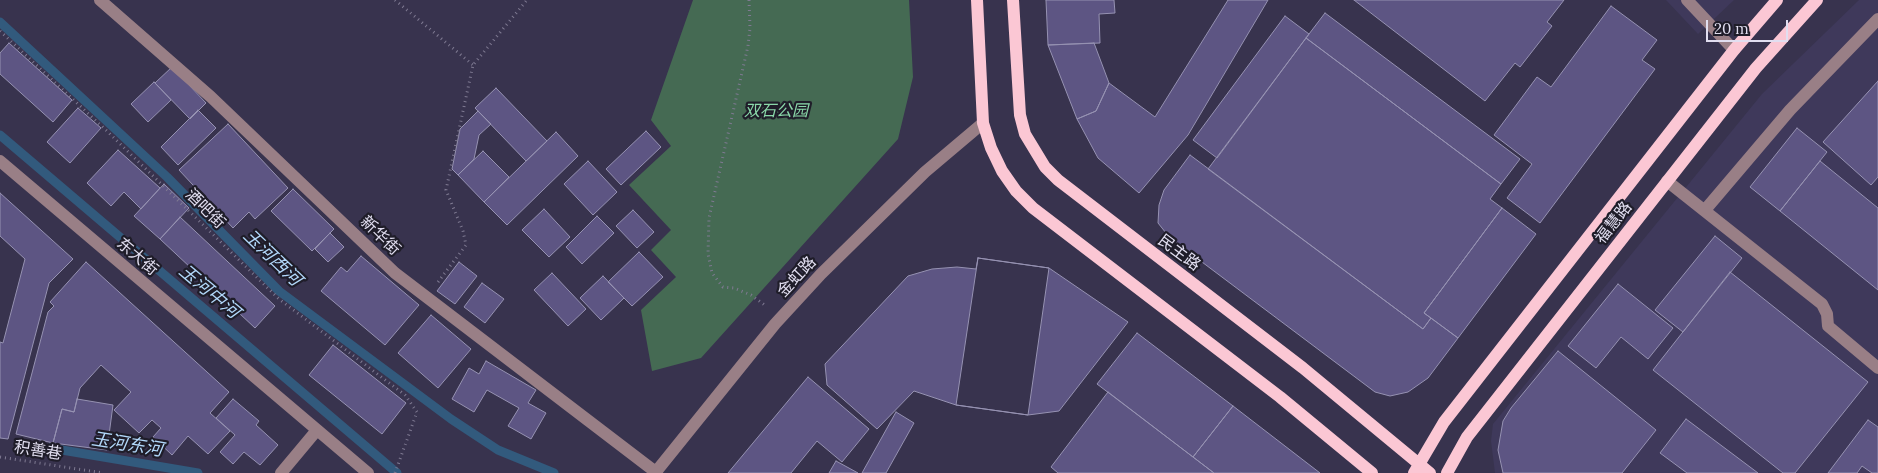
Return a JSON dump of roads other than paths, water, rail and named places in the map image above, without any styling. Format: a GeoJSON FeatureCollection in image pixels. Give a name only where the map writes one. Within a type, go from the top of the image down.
{"type":"FeatureCollection","features":[{"type":"Feature","properties":{"kind":"main road"},"geometry":{"type":"LineString","coordinates":[[977,0],[983,123],[991,148],[1002,171],[1016,190],[1033,208],[1280,397],[1372,473]]}},
{"type":"Feature","properties":{"kind":"main road","name":"民主路"},"geometry":{"type":"LineString","coordinates":[[1012,0],[1020,115],[1025,134],[1045,167],[1058,180],[1303,368],[1417,468],[1430,473]]}},
{"type":"Feature","properties":{"kind":"main road","name":"福慧路"},"geometry":{"type":"LineString","coordinates":[[1417,468],[1444,422],[1734,50],[1777,0]]}},
{"type":"Feature","properties":{"kind":"main road","name":"福慧路"},"geometry":{"type":"LineString","coordinates":[[1447,473],[1467,438],[1667,181],[1756,68],[1817,0]]}},
{"type":"Feature","properties":{"kind":"street","name":"新华街"},"geometry":{"type":"LineString","coordinates":[[100,0],[211,97],[395,273],[656,473]]}},
{"type":"Feature","properties":{"kind":"street"},"geometry":{"type":"LineString","coordinates":[[1686,0],[1734,50]]}},
{"type":"Feature","properties":{"kind":"street"},"geometry":{"type":"LineString","coordinates":[[1705,210],[1790,110],[1878,20]]}},
{"type":"Feature","properties":{"kind":"street","name":"金虹路"},"geometry":{"type":"LineString","coordinates":[[656,473],[775,324],[869,225],[925,172],[983,123]]}},
{"type":"Feature","properties":{"kind":"street","name":"东大街"},"geometry":{"type":"LineString","coordinates":[[0,161],[368,473]]}},
{"type":"Feature","properties":{"kind":"street"},"geometry":{"type":"LineString","coordinates":[[1667,181],[1822,304],[1827,314],[1828,326],[1878,368]]}},
{"type":"Feature","properties":{"kind":"street"},"geometry":{"type":"LineString","coordinates":[[281,473],[318,430]]}},
{"type":"Feature","properties":{"kind":"waterway","name":"玉河西河"},"geometry":{"type":"LineString","coordinates":[[0,22],[167,177],[279,291],[451,419],[498,450],[554,473]]}},
{"type":"Feature","properties":{"kind":"waterway","name":"玉河中河"},"geometry":{"type":"LineString","coordinates":[[0,135],[397,473]]}},
{"type":"Feature","properties":{"kind":"waterway","name":"玉河东河"},"geometry":{"type":"LineString","coordinates":[[50,448],[198,473]]}},
{"type":"Feature","properties":{"kind":"park label","name":"双石公园"},"geometry":{"type":"Point","coordinates":[776,111]}}]}
